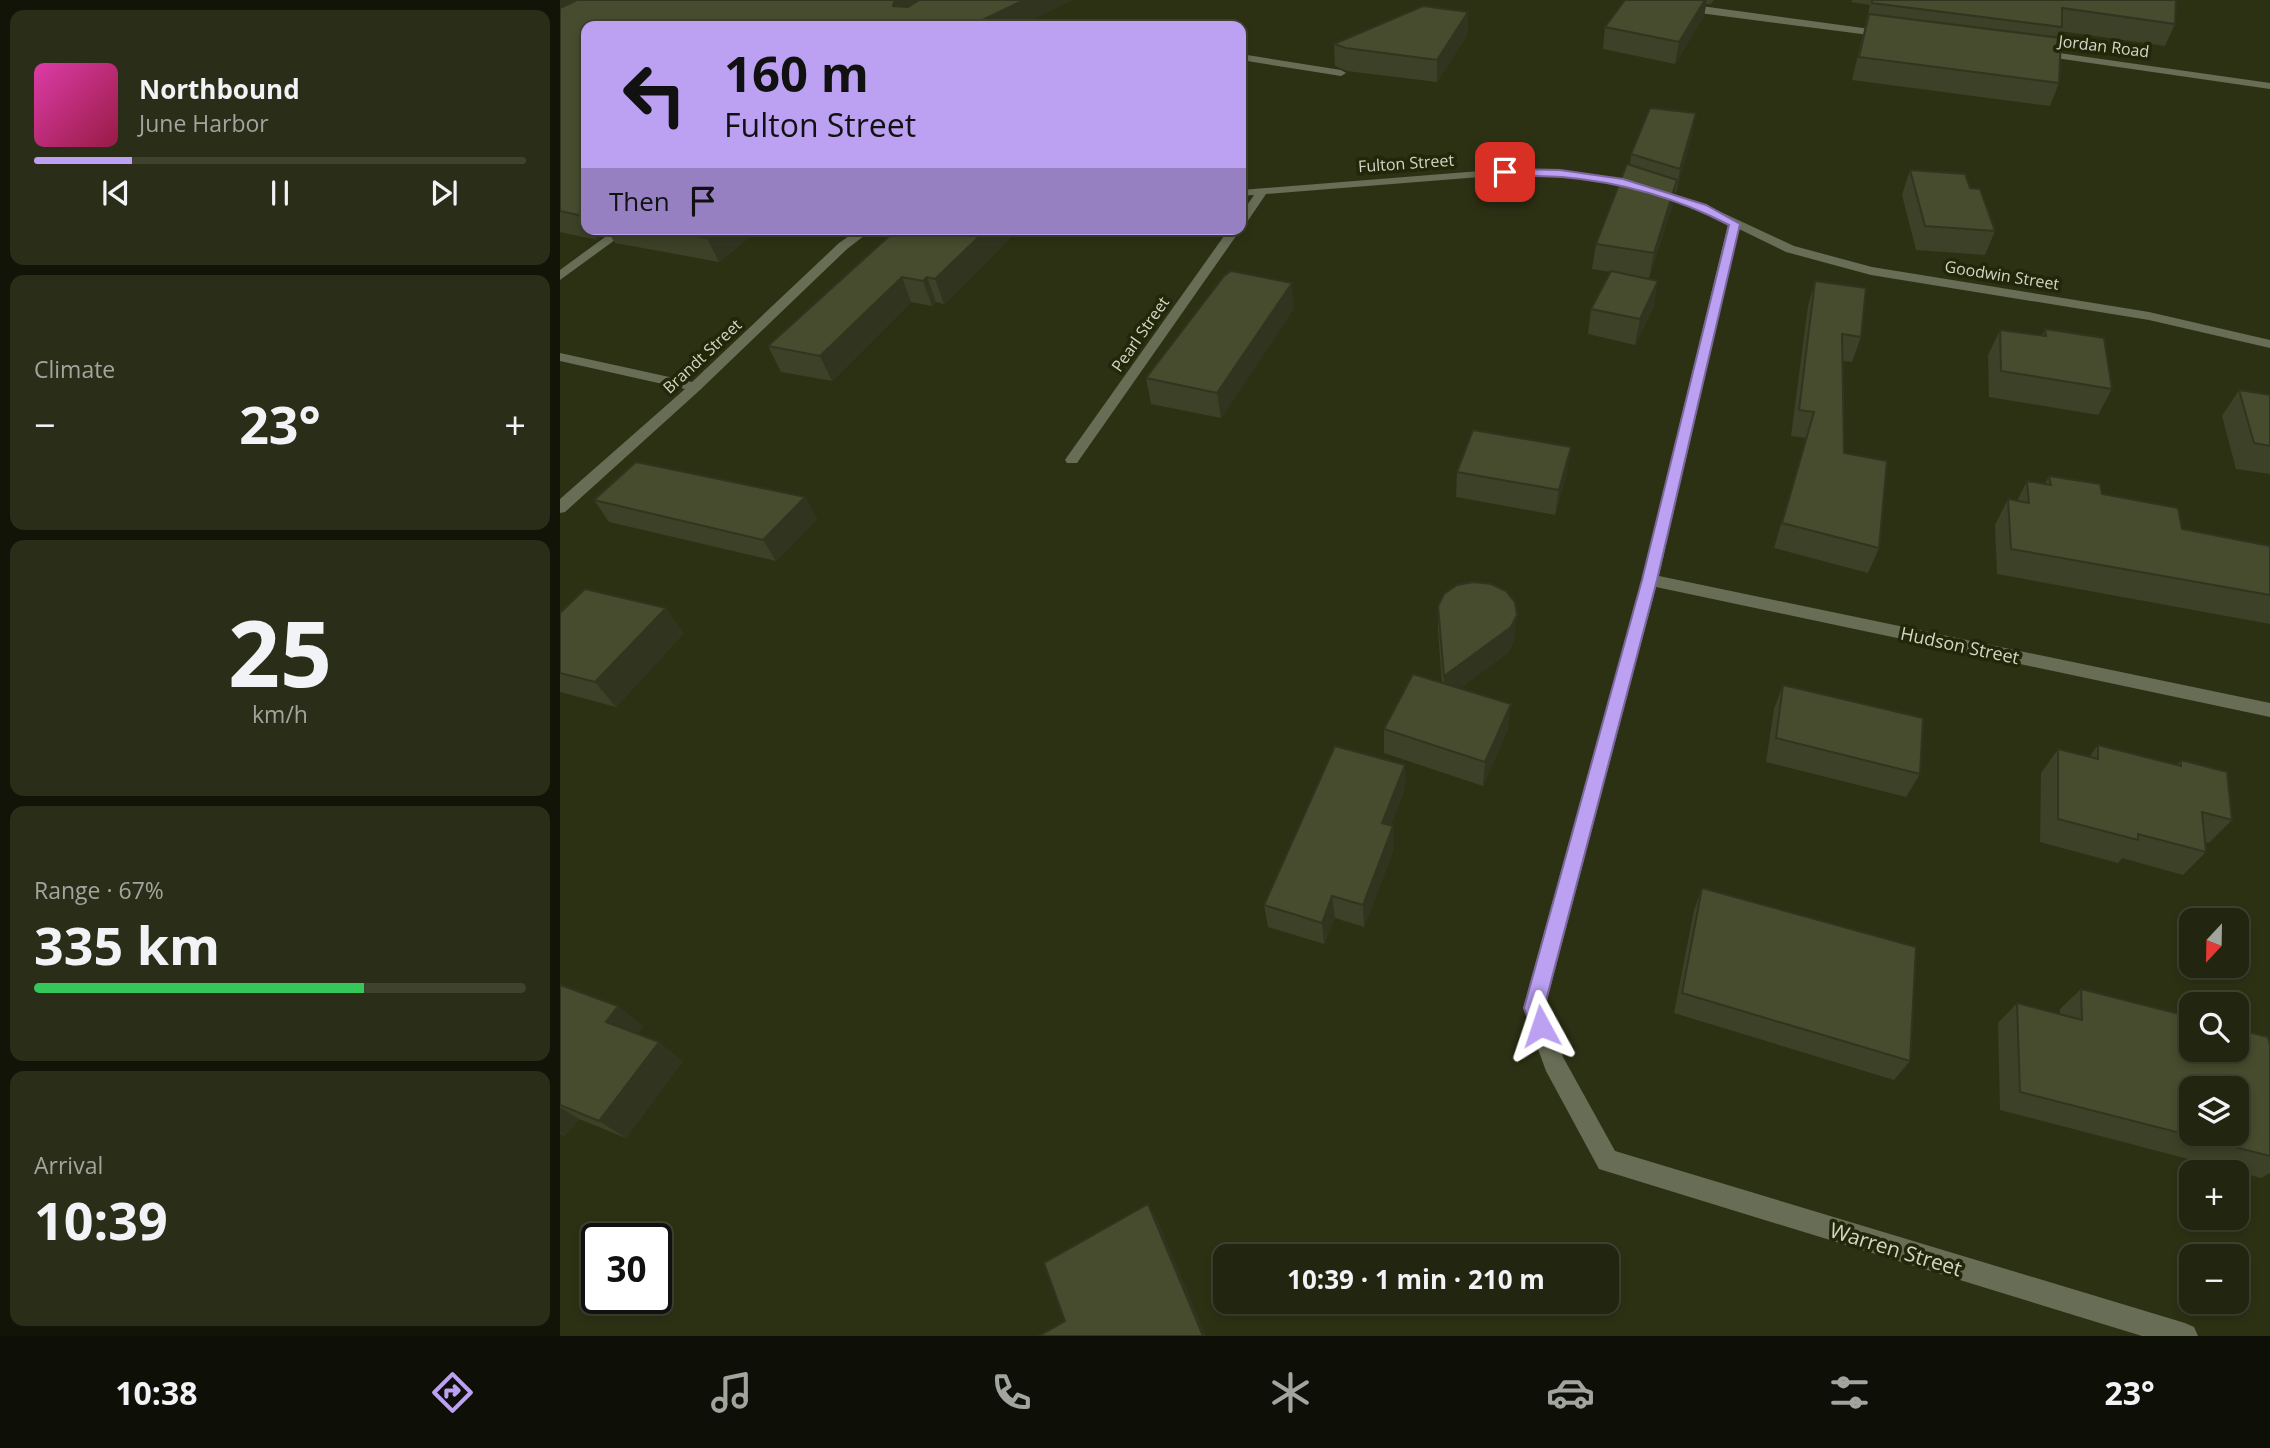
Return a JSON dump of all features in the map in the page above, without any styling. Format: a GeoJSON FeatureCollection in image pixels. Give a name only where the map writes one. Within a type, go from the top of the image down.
{"type":"FeatureCollection","features":[{"type":"Feature","properties":{"kind":"street"},"geometry":{"type":"LineString","coordinates":[[1643,0],[1684,8],[1899,36]]}},
{"type":"Feature","properties":{"kind":"street","name":"Jordan Road"},"geometry":{"type":"LineString","coordinates":[[2021,51],[2270,86]]}},
{"type":"Feature","properties":{"kind":"street"},"geometry":{"type":"LineString","coordinates":[[1246,58],[1341,73]]}},
{"type":"Feature","properties":{"kind":"street","name":"Fulton Street"},"geometry":{"type":"LineString","coordinates":[[1246,193],[1492,173],[1560,173],[1623,182],[1702,207],[1734,224]]}},
{"type":"Feature","properties":{"kind":"street"},"geometry":{"type":"LineString","coordinates":[[1246,215],[1261,193]]}},
{"type":"Feature","properties":{"kind":"street"},"geometry":{"type":"LineString","coordinates":[[1650,580],[1734,224]]}},
{"type":"Feature","properties":{"kind":"street","name":"Goodwin Street"},"geometry":{"type":"LineString","coordinates":[[1734,224],[1790,249],[1871,271],[2149,316],[2270,344]]}},
{"type":"Feature","properties":{"kind":"street"},"geometry":{"type":"LineString","coordinates":[[560,276],[617,235]]}},
{"type":"Feature","properties":{"kind":"street","name":"Brandt Street"},"geometry":{"type":"LineString","coordinates":[[560,508],[695,387],[843,246],[859,235]]}},
{"type":"Feature","properties":{"kind":"street","name":"Pearl Street"},"geometry":{"type":"LineString","coordinates":[[1072,460],[1232,235]]}},
{"type":"Feature","properties":{"kind":"street"},"geometry":{"type":"LineString","coordinates":[[560,357],[695,387]]}},
{"type":"Feature","properties":{"kind":"street","name":"Hudson Street"},"geometry":{"type":"LineString","coordinates":[[1650,580],[2270,710]]}},
{"type":"Feature","properties":{"kind":"street","name":"Warren Street"},"geometry":{"type":"LineString","coordinates":[[1650,580],[1534,1008],[1554,1063],[1607,1161],[2185,1336]]}},
{"type":"Feature","properties":{"kind":"building"},"geometry":{"type":"Polygon","coordinates":[[[577,0],[898,0],[893,6],[908,7],[919,0],[1024,0],[980,21],[581,21],[581,216],[560,211],[560,8],[577,0]]]}},
{"type":"Feature","properties":{"kind":"building"},"geometry":{"type":"Polygon","coordinates":[[[1625,0],[1705,0],[1679,42],[1605,27],[1625,0]]]}},
{"type":"Feature","properties":{"kind":"building"},"geometry":{"type":"Polygon","coordinates":[[[1872,0],[2176,0],[2175,24],[2062,8],[2062,27],[1872,3],[1872,0]]]}},
{"type":"Feature","properties":{"kind":"building"},"geometry":{"type":"Polygon","coordinates":[[[1423,6],[1468,12],[1437,60],[1346,48],[1334,44],[1423,6]]]}},
{"type":"Feature","properties":{"kind":"building"},"geometry":{"type":"Polygon","coordinates":[[[1869,14],[2061,38],[2059,83],[1859,57],[1869,14]]]}},
{"type":"Feature","properties":{"kind":"building"},"geometry":{"type":"Polygon","coordinates":[[[1650,108],[1696,113],[1680,169],[1631,154],[1650,108]]]}},
{"type":"Feature","properties":{"kind":"building"},"geometry":{"type":"Polygon","coordinates":[[[1627,164],[1677,180],[1654,253],[1596,244],[1627,164]]]}},
{"type":"Feature","properties":{"kind":"building"},"geometry":{"type":"Polygon","coordinates":[[[1910,170],[1965,174],[1970,188],[1980,189],[1995,231],[1925,226],[1910,170]]]}},
{"type":"Feature","properties":{"kind":"building"},"geometry":{"type":"Polygon","coordinates":[[[890,235],[981,235],[935,279],[927,277],[923,281],[902,277],[820,356],[768,346],[890,235]]]}},
{"type":"Feature","properties":{"kind":"building"},"geometry":{"type":"Polygon","coordinates":[[[1231,271],[1292,283],[1217,393],[1146,378],[1224,276],[1231,271]]]}},
{"type":"Feature","properties":{"kind":"building"},"geometry":{"type":"Polygon","coordinates":[[[1611,271],[1658,281],[1640,319],[1591,309],[1611,271]]]}},
{"type":"Feature","properties":{"kind":"building"},"geometry":{"type":"Polygon","coordinates":[[[1815,281],[1866,288],[1861,337],[1842,334],[1844,453],[1887,461],[1879,548],[1782,523],[1814,412],[1799,410],[1815,281]]]}},
{"type":"Feature","properties":{"kind":"building"},"geometry":{"type":"Polygon","coordinates":[[[2045,329],[2104,338],[2112,389],[2001,371],[2000,330],[2046,336],[2045,329]]]}},
{"type":"Feature","properties":{"kind":"building"},"geometry":{"type":"Polygon","coordinates":[[[2239,390],[2270,395],[2270,446],[2254,443],[2239,390]]]}},
{"type":"Feature","properties":{"kind":"building"},"geometry":{"type":"Polygon","coordinates":[[[1473,430],[1571,447],[1559,490],[1457,472],[1473,430]]]}},
{"type":"Feature","properties":{"kind":"building"},"geometry":{"type":"Polygon","coordinates":[[[636,462],[805,497],[763,540],[594,500],[636,462]]]}},
{"type":"Feature","properties":{"kind":"building"},"geometry":{"type":"Polygon","coordinates":[[[2049,476],[2100,484],[2102,494],[2178,508],[2182,529],[2270,546],[2270,595],[2011,549],[2008,499],[2029,503],[2027,481],[2051,485],[2049,476]]]}},
{"type":"Feature","properties":{"kind":"building"},"geometry":{"type":"Polygon","coordinates":[[[1473,582],[1491,584],[1506,591],[1515,602],[1517,615],[1511,627],[1444,676],[1438,606],[1444,594],[1457,585],[1473,582]]]}},
{"type":"Feature","properties":{"kind":"building"},"geometry":{"type":"Polygon","coordinates":[[[585,589],[666,608],[595,682],[560,673],[560,613],[585,589]]]}},
{"type":"Feature","properties":{"kind":"building"},"geometry":{"type":"Polygon","coordinates":[[[1413,674],[1511,704],[1485,762],[1384,729],[1413,674]]]}},
{"type":"Feature","properties":{"kind":"building"},"geometry":{"type":"Polygon","coordinates":[[[1783,685],[1923,718],[1920,774],[1776,738],[1783,685]]]}},
{"type":"Feature","properties":{"kind":"building"},"geometry":{"type":"Polygon","coordinates":[[[2098,745],[2181,766],[2181,760],[2227,772],[2232,820],[2202,812],[2206,852],[2138,834],[2138,840],[2058,819],[2058,749],[2098,759],[2098,745]]]}},
{"type":"Feature","properties":{"kind":"building"},"geometry":{"type":"Polygon","coordinates":[[[1335,746],[1405,765],[1382,823],[1393,826],[1363,905],[1332,896],[1322,923],[1264,905],[1335,746]]]}},
{"type":"Feature","properties":{"kind":"building"},"geometry":{"type":"Polygon","coordinates":[[[1702,888],[1916,947],[1910,1061],[1682,993],[1702,888]]]}},
{"type":"Feature","properties":{"kind":"building"},"geometry":{"type":"Polygon","coordinates":[[[560,985],[618,1006],[606,1022],[659,1042],[599,1121],[560,1105],[560,985]]]}},
{"type":"Feature","properties":{"kind":"building"},"geometry":{"type":"Polygon","coordinates":[[[2081,989],[2179,1014],[2179,1062],[2249,1062],[2249,1032],[2268,1037],[2270,1156],[2231,1146],[2249,1146],[2249,1076],[2179,1076],[2179,1133],[2020,1092],[2017,1003],[2082,1020],[2081,989]]]}},
{"type":"Feature","properties":{"kind":"building"},"geometry":{"type":"Polygon","coordinates":[[[1148,1204],[1203,1336],[1039,1336],[1065,1321],[1044,1263],[1148,1204]]]}},
{"type":"Feature","properties":{"kind":"route"},"geometry":{"type":"LineString","coordinates":[[1505,172],[1560,173],[1623,182],[1702,207],[1734,224],[1650,580],[1534,1008],[1541,1026]]}}]}
